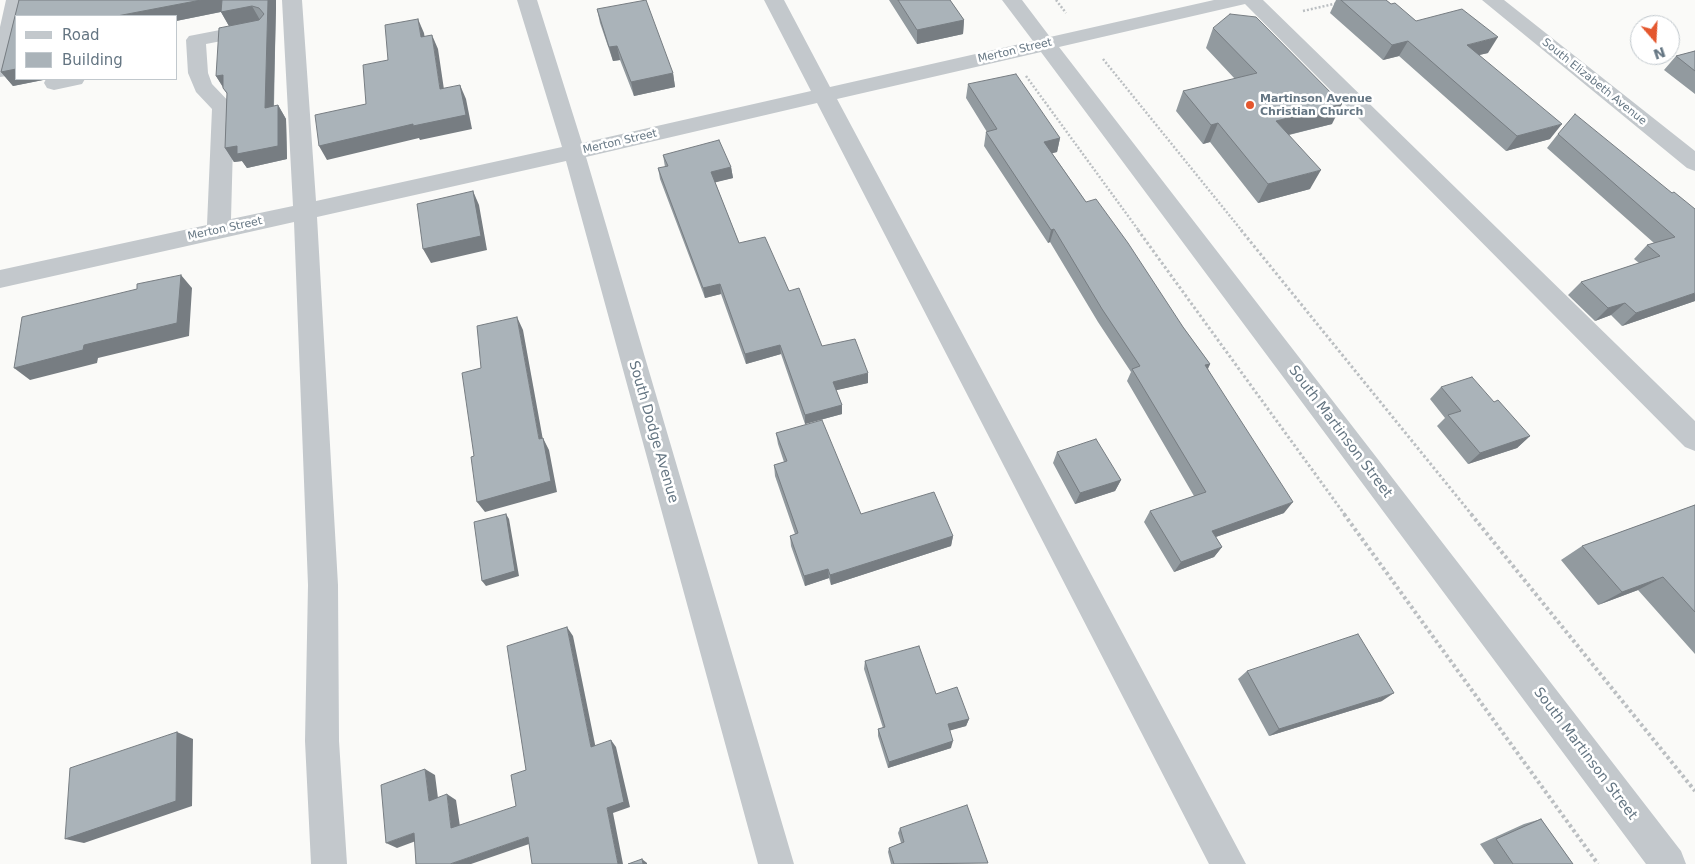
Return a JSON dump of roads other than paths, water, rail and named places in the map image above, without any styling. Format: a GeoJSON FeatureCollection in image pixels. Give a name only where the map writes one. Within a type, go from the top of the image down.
{"type":"FeatureCollection","features":[{"type":"Feature","properties":{"kind":"street"},"geometry":{"type":"LineString","coordinates":[[0,71],[16,0]]}},
{"type":"Feature","properties":{"kind":"street"},"geometry":{"type":"LineString","coordinates":[[292,0],[305,212],[323,585],[322,741],[329,864]]}},
{"type":"Feature","properties":{"kind":"street","name":"South Dodge Avenue"},"geometry":{"type":"LineString","coordinates":[[527,0],[574,152],[776,864]]}},
{"type":"Feature","properties":{"kind":"street"},"geometry":{"type":"LineString","coordinates":[[774,0],[1228,864]]}},
{"type":"Feature","properties":{"kind":"street","name":"South Martinson Street"},"geometry":{"type":"LineString","coordinates":[[1012,0],[1668,864]]}},
{"type":"Feature","properties":{"kind":"street","name":"Merton Street"},"geometry":{"type":"LineString","coordinates":[[0,279],[574,152],[1239,0]]}},
{"type":"Feature","properties":{"kind":"street"},"geometry":{"type":"LineString","coordinates":[[1252,0],[1695,439]]}},
{"type":"Feature","properties":{"kind":"street","name":"South Elizabeth Avenue"},"geometry":{"type":"LineString","coordinates":[[1492,0],[1695,164]]}},
{"type":"Feature","properties":{"kind":"street"},"geometry":{"type":"LineString","coordinates":[[219,231],[224,107],[203,86],[186,45],[260,28]]}},
{"type":"Feature","properties":{"kind":"street"},"geometry":{"type":"LineString","coordinates":[[54,83],[70,80]]}},
{"type":"Feature","properties":{"kind":"place","name":"Martinson Avenue Christian Church"},"geometry":{"type":"Point","coordinates":[1250,105]}}]}
